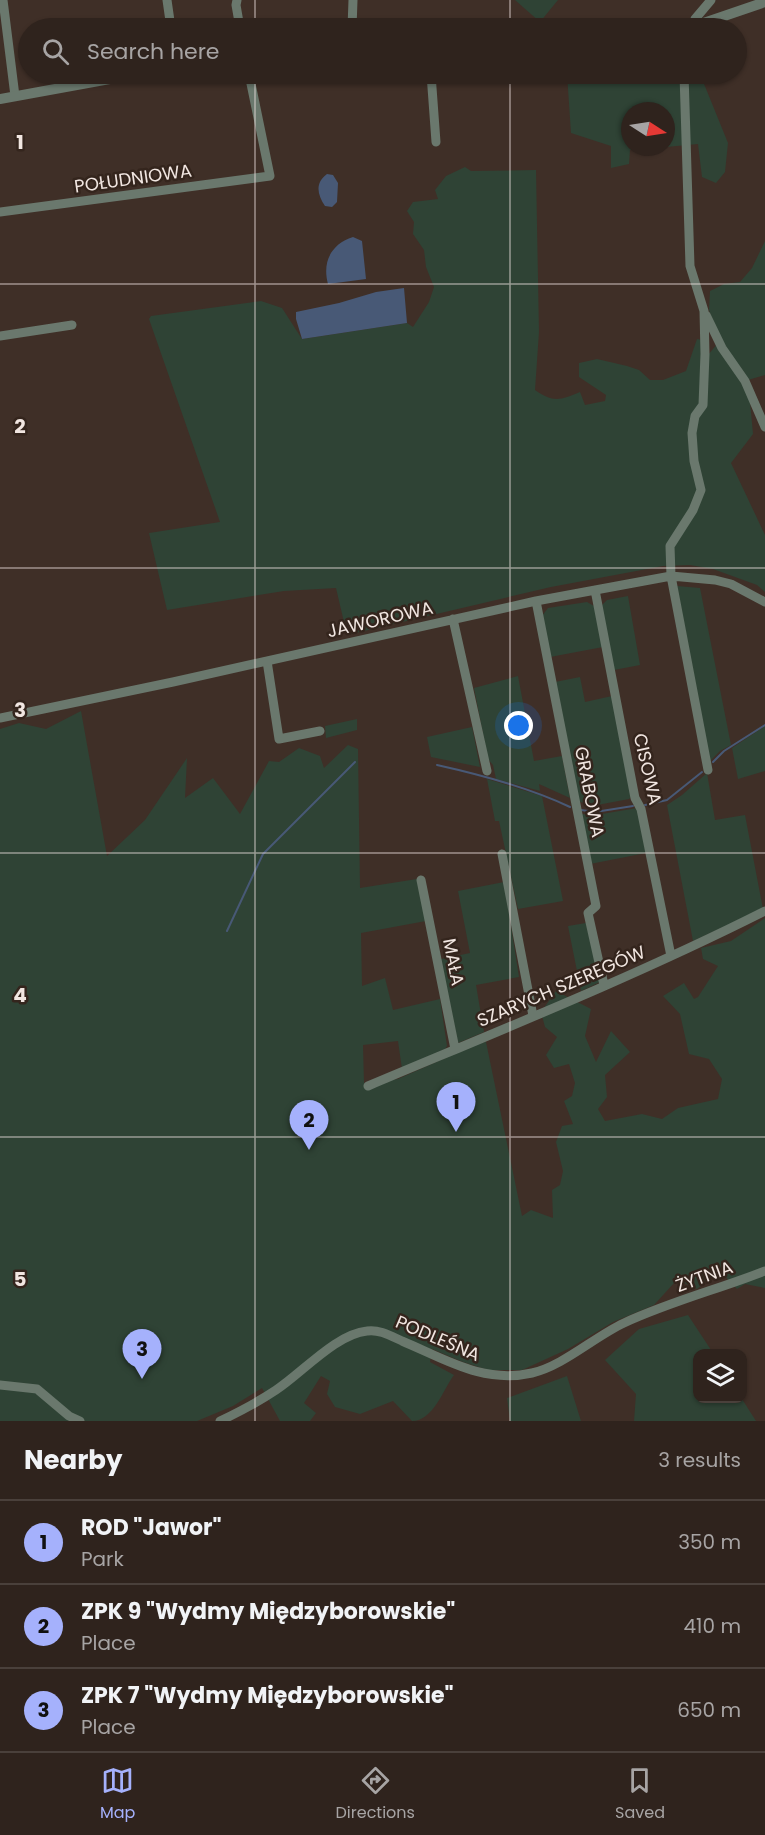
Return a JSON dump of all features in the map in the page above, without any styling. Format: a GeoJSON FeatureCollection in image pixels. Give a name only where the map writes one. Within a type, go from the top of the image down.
{"type":"FeatureCollection","features":[{"type":"Feature","properties":{"kind":"street"},"geometry":{"type":"LineString","coordinates":[[3,0],[15,96]]}},
{"type":"Feature","properties":{"kind":"street"},"geometry":{"type":"LineString","coordinates":[[167,0],[170,18]]}},
{"type":"Feature","properties":{"kind":"street"},"geometry":{"type":"LineString","coordinates":[[237,0],[238,18]]}},
{"type":"Feature","properties":{"kind":"street"},"geometry":{"type":"LineString","coordinates":[[352,18],[353,0]]}},
{"type":"Feature","properties":{"kind":"street"},"geometry":{"type":"LineString","coordinates":[[696,18],[711,0]]}},
{"type":"Feature","properties":{"kind":"street"},"geometry":{"type":"LineString","coordinates":[[720,18],[765,2]]}},
{"type":"Feature","properties":{"kind":"street"},"geometry":{"type":"LineString","coordinates":[[0,99],[82,84]]}},
{"type":"Feature","properties":{"kind":"street","name":"POŁUDNIOWA"},"geometry":{"type":"LineString","coordinates":[[0,212],[270,176],[251,84]]}},
{"type":"Feature","properties":{"kind":"street"},"geometry":{"type":"LineString","coordinates":[[432,84],[436,142]]}},
{"type":"Feature","properties":{"kind":"street"},"geometry":{"type":"LineString","coordinates":[[684,84],[690,266],[704,311],[722,348],[746,381],[765,427]]}},
{"type":"Feature","properties":{"kind":"street"},"geometry":{"type":"LineString","coordinates":[[704,311],[703,405],[695,416],[692,433],[694,461],[701,490],[693,510],[670,546],[671,576],[708,770]]}},
{"type":"Feature","properties":{"kind":"street"},"geometry":{"type":"LineString","coordinates":[[0,336],[72,325]]}},
{"type":"Feature","properties":{"kind":"street","name":"JAWOROWA"},"geometry":{"type":"LineString","coordinates":[[0,718],[536,601],[671,576],[715,580],[731,584],[765,602]]}},
{"type":"Feature","properties":{"kind":"street","name":"CISOWA"},"geometry":{"type":"LineString","coordinates":[[595,590],[635,798],[641,809],[671,956]]}},
{"type":"Feature","properties":{"kind":"street","name":"GRABOWA"},"geometry":{"type":"LineString","coordinates":[[536,601],[596,906],[588,913],[604,985]]}},
{"type":"Feature","properties":{"kind":"street"},"geometry":{"type":"LineString","coordinates":[[453,619],[487,771]]}},
{"type":"Feature","properties":{"kind":"street"},"geometry":{"type":"LineString","coordinates":[[267,661],[279,739],[320,731]]}},
{"type":"Feature","properties":{"kind":"street"},"geometry":{"type":"LineString","coordinates":[[502,854],[533,1016]]}},
{"type":"Feature","properties":{"kind":"street","name":"MAŁA"},"geometry":{"type":"LineString","coordinates":[[421,880],[455,1049]]}},
{"type":"Feature","properties":{"kind":"street","name":"SZARYCH SZEREGÓW"},"geometry":{"type":"LineString","coordinates":[[368,1086],[509,1028],[671,956],[765,911]]}},
{"type":"Feature","properties":{"kind":"street","name":"ŻYTNIA"},"geometry":{"type":"LineString","coordinates":[[654,1311],[765,1271]]}},
{"type":"Feature","properties":{"kind":"street","name":"PODLEŚNA"},"geometry":{"type":"LineString","coordinates":[[220,1421],[277,1390],[335,1345],[367,1331],[382,1332],[461,1368],[497,1376],[516,1375],[533,1373],[550,1366],[604,1334],[654,1311]]}},
{"type":"Feature","properties":{"kind":"street"},"geometry":{"type":"LineString","coordinates":[[0,1385],[37,1389],[69,1416],[80,1421]]}},
{"type":"Feature","properties":{"kind":"green space"},"geometry":{"type":"Polygon","coordinates":[[[515,0],[558,0],[543,18],[535,18],[515,0]]]}},
{"type":"Feature","properties":{"kind":"green space"},"geometry":{"type":"Polygon","coordinates":[[[568,84],[704,84],[728,143],[725,172],[716,183],[702,177],[698,144],[675,146],[675,102],[621,102],[621,156],[630,156],[629,164],[611,168],[611,146],[571,133],[568,84]]]}},
{"type":"Feature","properties":{"kind":"green space"},"geometry":{"type":"Polygon","coordinates":[[[465,167],[471,171],[536,170],[539,332],[535,390],[547,397],[557,399],[580,392],[585,405],[605,401],[606,395],[579,377],[579,363],[597,359],[639,370],[650,380],[663,380],[686,371],[697,339],[702,340],[707,356],[719,342],[709,310],[710,291],[724,284],[740,282],[752,268],[765,241],[765,375],[748,380],[753,434],[731,463],[765,535],[765,592],[757,585],[713,569],[690,565],[663,566],[551,587],[347,635],[336,588],[284,591],[167,610],[149,533],[220,522],[149,319],[151,316],[261,301],[282,308],[302,339],[407,323],[413,327],[429,302],[434,287],[426,267],[424,250],[413,234],[414,222],[407,211],[413,202],[438,199],[435,190],[446,176],[465,167]]]}},
{"type":"Feature","properties":{"kind":"green space"},"geometry":{"type":"Polygon","coordinates":[[[677,586],[700,588],[731,745],[720,751],[710,761],[677,586]]]}},
{"type":"Feature","properties":{"kind":"green space"},"geometry":{"type":"Polygon","coordinates":[[[628,596],[640,665],[614,670],[601,606],[607,600],[628,596]]]}},
{"type":"Feature","properties":{"kind":"green space"},"geometry":{"type":"Polygon","coordinates":[[[587,602],[594,606],[603,647],[550,657],[542,616],[548,608],[587,602]]]}},
{"type":"Feature","properties":{"kind":"green space"},"geometry":{"type":"Polygon","coordinates":[[[518,676],[534,761],[562,756],[570,798],[539,784],[540,791],[496,779],[493,765],[488,759],[474,688],[518,676]]]}},
{"type":"Feature","properties":{"kind":"green space"},"geometry":{"type":"Polygon","coordinates":[[[580,677],[585,702],[612,696],[631,797],[629,799],[592,806],[578,801],[555,682],[580,677]]]}},
{"type":"Feature","properties":{"kind":"green space"},"geometry":{"type":"Polygon","coordinates":[[[81,711],[107,856],[145,820],[187,758],[185,798],[213,778],[240,814],[269,761],[279,762],[299,748],[320,756],[324,768],[348,745],[358,749],[360,888],[417,879],[426,921],[361,933],[362,986],[385,978],[393,1010],[440,999],[447,1046],[402,1069],[398,1041],[363,1045],[364,1083],[398,1079],[486,1042],[522,1216],[531,1210],[553,1218],[552,1190],[560,1185],[563,1171],[556,1142],[562,1126],[573,1124],[564,1101],[572,1096],[575,1083],[569,1064],[554,1068],[546,1055],[557,1037],[545,1027],[541,1012],[556,991],[591,1009],[585,1036],[596,1062],[611,1031],[630,1052],[605,1075],[607,1097],[598,1109],[605,1121],[642,1114],[662,1119],[678,1108],[718,1099],[722,1079],[709,1059],[689,1054],[680,1014],[663,996],[684,983],[694,999],[698,997],[718,966],[703,959],[701,948],[731,941],[765,918],[765,1288],[745,1284],[737,1289],[720,1271],[697,1289],[682,1282],[674,1283],[654,1305],[613,1322],[568,1349],[522,1370],[488,1370],[432,1349],[430,1362],[454,1375],[437,1404],[419,1420],[412,1421],[393,1401],[360,1414],[335,1407],[327,1394],[330,1381],[321,1376],[304,1403],[316,1413],[310,1421],[280,1421],[262,1388],[233,1406],[197,1421],[0,1421],[0,729],[19,723],[46,729],[81,711]]]}},
{"type":"Feature","properties":{"kind":"green space"},"geometry":{"type":"Polygon","coordinates":[[[357,719],[357,730],[326,738],[325,726],[357,719]]]}},
{"type":"Feature","properties":{"kind":"green space"},"geometry":{"type":"Polygon","coordinates":[[[765,726],[765,771],[738,779],[732,748],[765,726]]]}},
{"type":"Feature","properties":{"kind":"green space"},"geometry":{"type":"Polygon","coordinates":[[[472,727],[480,767],[431,757],[427,737],[472,727]]]}},
{"type":"Feature","properties":{"kind":"green space"},"geometry":{"type":"Polygon","coordinates":[[[707,773],[715,820],[745,815],[763,909],[693,941],[667,805],[707,773]]]}},
{"type":"Feature","properties":{"kind":"green space"},"geometry":{"type":"Polygon","coordinates":[[[487,779],[542,796],[563,901],[518,909],[499,821],[495,821],[487,779]]]}},
{"type":"Feature","properties":{"kind":"green space"},"geometry":{"type":"Polygon","coordinates":[[[637,808],[646,853],[590,864],[581,814],[596,815],[637,808]]]}},
{"type":"Feature","properties":{"kind":"green space"},"geometry":{"type":"Polygon","coordinates":[[[504,882],[519,977],[476,985],[484,1032],[458,1043],[441,959],[470,953],[458,891],[504,882]]]}},
{"type":"Feature","properties":{"kind":"green space"},"geometry":{"type":"Polygon","coordinates":[[[586,923],[600,982],[581,991],[568,926],[586,923]]]}},
{"type":"Feature","properties":{"kind":"green space"},"geometry":{"type":"Polygon","coordinates":[[[688,1315],[710,1349],[693,1349],[693,1403],[745,1403],[756,1421],[634,1421],[636,1394],[605,1360],[639,1329],[688,1315]]]}},
{"type":"Feature","properties":{"kind":"green space"},"geometry":{"type":"Polygon","coordinates":[[[567,1376],[581,1421],[510,1421],[507,1398],[567,1376]]]}},
{"type":"Feature","properties":{"kind":"water"},"geometry":{"type":"Polygon","coordinates":[[[327,174],[333,175],[338,183],[337,202],[332,207],[325,206],[318,189],[320,181],[327,174]]]}},
{"type":"Feature","properties":{"kind":"water"},"geometry":{"type":"Polygon","coordinates":[[[353,237],[362,241],[366,279],[328,284],[326,268],[330,255],[339,244],[353,237]]]}},
{"type":"Feature","properties":{"kind":"water"},"geometry":{"type":"Polygon","coordinates":[[[404,288],[407,323],[302,339],[296,312],[376,292],[404,288]]]}},
{"type":"Feature","properties":{"kind":"waterway"},"geometry":{"type":"LineString","coordinates":[[713,762],[724,751],[765,725]]}},
{"type":"Feature","properties":{"kind":"waterway"},"geometry":{"type":"LineString","coordinates":[[227,931],[263,854],[355,762]]}},
{"type":"Feature","properties":{"kind":"waterway"},"geometry":{"type":"LineString","coordinates":[[437,765],[505,782],[570,807]]}},
{"type":"Feature","properties":{"kind":"waterway"},"geometry":{"type":"LineString","coordinates":[[645,805],[667,800],[702,772]]}},
{"type":"Feature","properties":{"kind":"waterway"},"geometry":{"type":"LineString","coordinates":[[581,810],[595,812],[633,806]]}},
{"type":"Feature","properties":{"kind":"place","name":"ROD \"Jawor\""},"geometry":{"type":"Point","coordinates":[456,1132]}},
{"type":"Feature","properties":{"kind":"place","name":"ZPK 9 \"Wydmy Międzyborowskie\""},"geometry":{"type":"Point","coordinates":[309,1150]}},
{"type":"Feature","properties":{"kind":"place","name":"ZPK 7 \"Wydmy Międzyborowskie\""},"geometry":{"type":"Point","coordinates":[142,1379]}}]}
